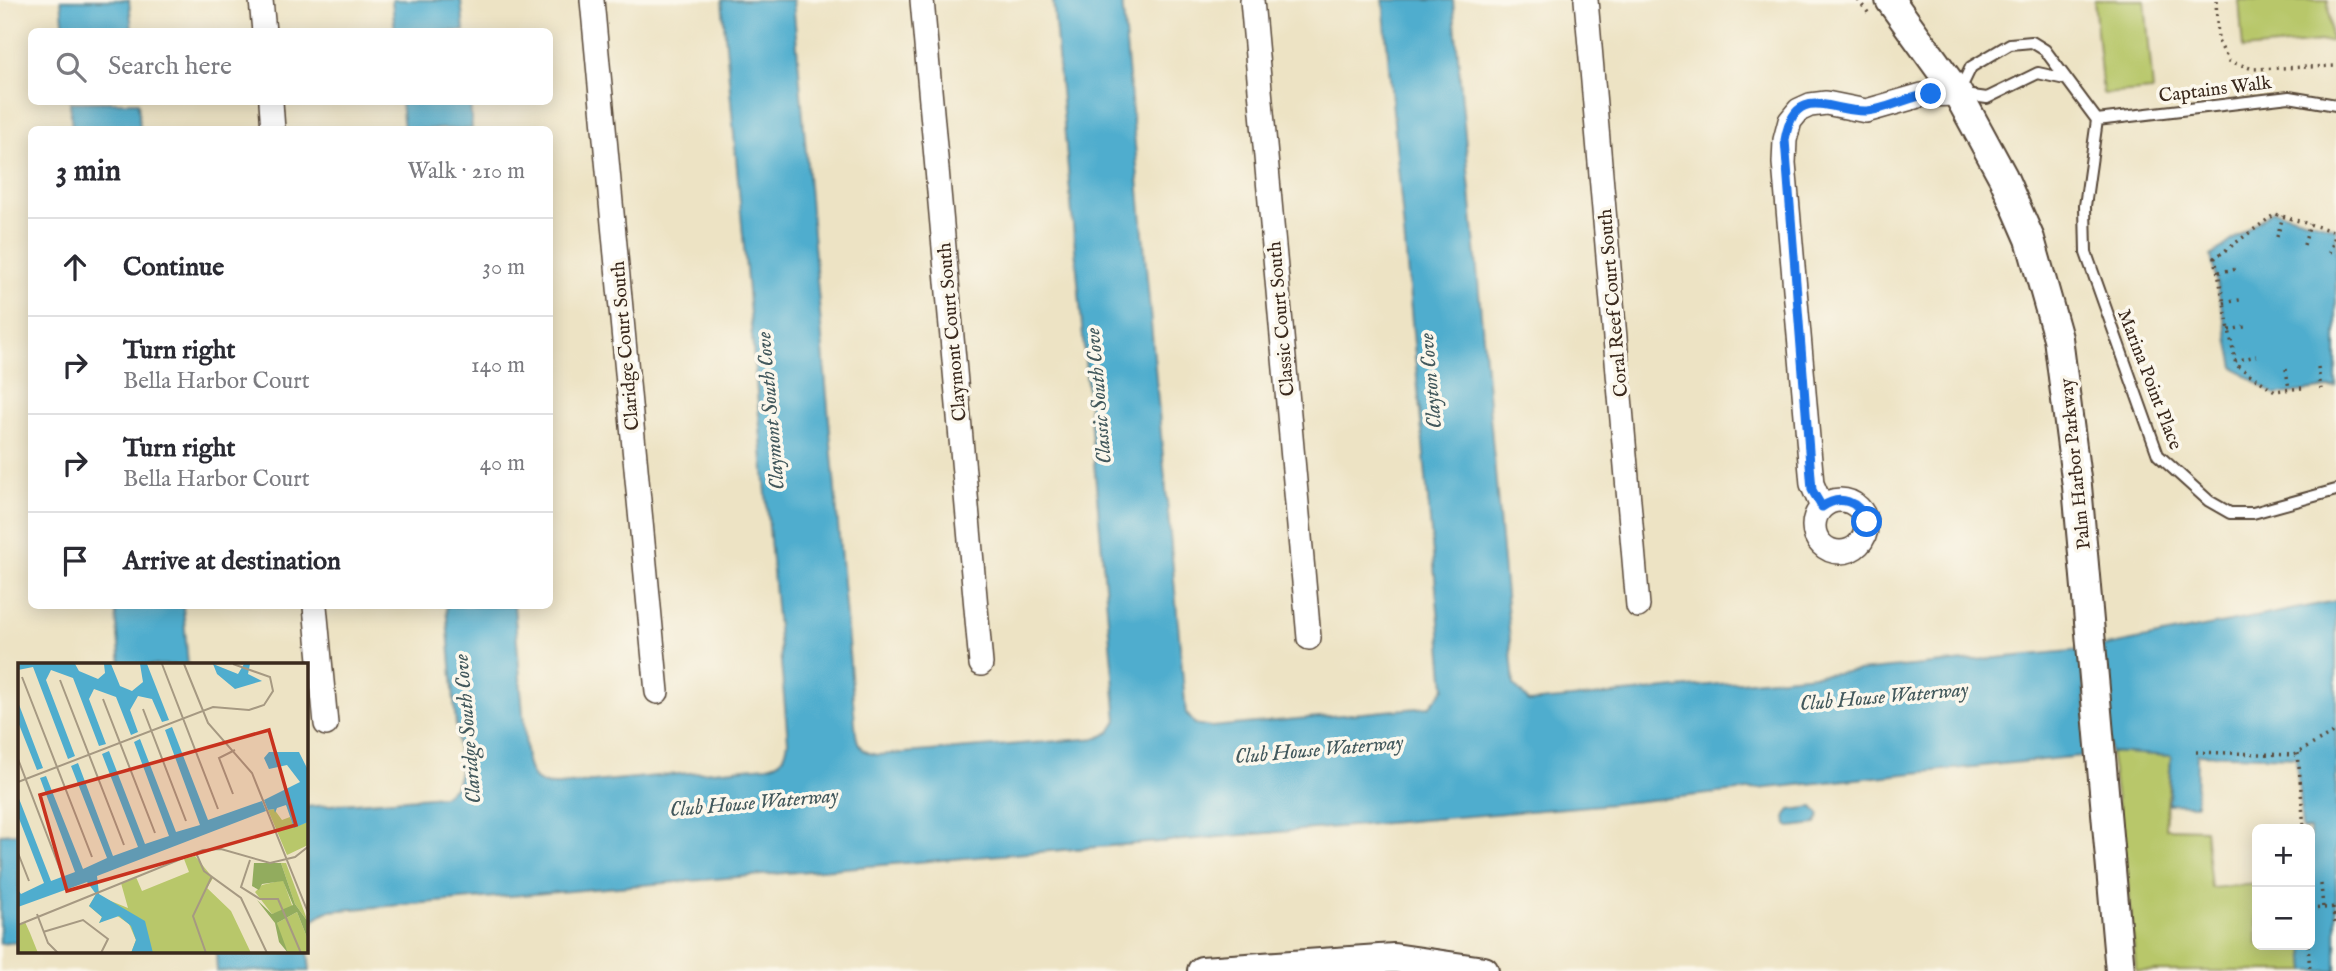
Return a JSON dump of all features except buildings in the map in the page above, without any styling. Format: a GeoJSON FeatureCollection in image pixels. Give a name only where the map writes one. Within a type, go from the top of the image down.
{"type":"FeatureCollection","features":[{"type":"Feature","properties":{"kind":"street"},"geometry":{"type":"LineString","coordinates":[[261,0],[264,28]]}},
{"type":"Feature","properties":{"kind":"street","name":"Claridge Court South"},"geometry":{"type":"LineString","coordinates":[[592,0],[657,692]]}},
{"type":"Feature","properties":{"kind":"street","name":"Claymont Court South"},"geometry":{"type":"LineString","coordinates":[[922,0],[981,664]]}},
{"type":"Feature","properties":{"kind":"street","name":"Classic Court South"},"geometry":{"type":"LineString","coordinates":[[1252,0],[1309,638]]}},
{"type":"Feature","properties":{"kind":"street","name":"Coral Reef Court South"},"geometry":{"type":"LineString","coordinates":[[1586,0],[1638,606]]}},
{"type":"Feature","properties":{"kind":"street","name":"Palm Harbor Parkway"},"geometry":{"type":"LineString","coordinates":[[1889,0],[1958,94],[2017,207],[2055,325],[2067,394],[2120,971]]}},
{"type":"Feature","properties":{"kind":"street"},"geometry":{"type":"LineString","coordinates":[[1822,507],[1812,485],[1784,163],[1787,130],[1799,110],[1818,103],[1866,111],[1922,95],[1958,94]]}},
{"type":"Feature","properties":{"kind":"street"},"geometry":{"type":"LineString","coordinates":[[271,105],[273,126]]}},
{"type":"Feature","properties":{"kind":"street"},"geometry":{"type":"LineString","coordinates":[[316,609],[326,724]]}},
{"type":"Feature","properties":{"kind":"street"},"geometry":{"type":"LineString","coordinates":[[1202,971],[1316,966],[1394,958],[1451,964],[1484,971]]}},
{"type":"Feature","properties":{"kind":"lane"},"geometry":{"type":"LineString","coordinates":[[2065,79],[2038,73],[1987,98],[1958,94],[1971,67],[1997,51],[2022,42],[2039,45],[2097,120]]}},
{"type":"Feature","properties":{"kind":"lane","name":"Captains Walk"},"geometry":{"type":"LineString","coordinates":[[2097,120],[2288,97],[2336,106]]}},
{"type":"Feature","properties":{"kind":"lane","name":"Marina Point Place"},"geometry":{"type":"LineString","coordinates":[[2097,120],[2085,206],[2086,253],[2158,455],[2209,501],[2230,513],[2253,513],[2312,494],[2336,490]]}},
{"type":"Feature","properties":{"kind":"path"},"geometry":{"type":"LineString","coordinates":[[2216,0],[2218,41],[2229,61],[2253,69],[2336,66]]}},
{"type":"Feature","properties":{"kind":"path"},"geometry":{"type":"LineString","coordinates":[[2302,388],[2275,391],[2236,365],[2215,258],[2275,214],[2336,232],[2330,253]]}},
{"type":"Feature","properties":{"kind":"path"},"geometry":{"type":"LineString","coordinates":[[2277,237],[2283,216]]}},
{"type":"Feature","properties":{"kind":"path"},"geometry":{"type":"LineString","coordinates":[[2304,245],[2310,224]]}},
{"type":"Feature","properties":{"kind":"path"},"geometry":{"type":"LineString","coordinates":[[2218,272],[2237,269]]}},
{"type":"Feature","properties":{"kind":"path"},"geometry":{"type":"LineString","coordinates":[[2224,303],[2244,299]]}},
{"type":"Feature","properties":{"kind":"path"},"geometry":{"type":"LineString","coordinates":[[2229,330],[2249,326]]}},
{"type":"Feature","properties":{"kind":"path"},"geometry":{"type":"LineString","coordinates":[[2235,361],[2256,356]]}},
{"type":"Feature","properties":{"kind":"path"},"geometry":{"type":"LineString","coordinates":[[2318,366],[2321,389]]}},
{"type":"Feature","properties":{"kind":"path"},"geometry":{"type":"LineString","coordinates":[[2286,369],[2289,390]]}},
{"type":"Feature","properties":{"kind":"path"},"geometry":{"type":"LineString","coordinates":[[2196,752],[2298,753],[2336,731]]}},
{"type":"Feature","properties":{"kind":"path"},"geometry":{"type":"LineString","coordinates":[[2298,753],[2304,824]]}},
{"type":"Feature","properties":{"kind":"path"},"geometry":{"type":"LineString","coordinates":[[2321,884],[2323,908]]}},
{"type":"Feature","properties":{"kind":"path"},"geometry":{"type":"LineString","coordinates":[[2315,909],[2335,907],[2335,925]]}},
{"type":"Feature","properties":{"kind":"path"},"geometry":{"type":"LineString","coordinates":[[2308,950],[2310,971]]}},
{"type":"Feature","properties":{"kind":"green space"},"geometry":{"type":"Polygon","coordinates":[[[2094,0],[2145,0],[2153,90],[2103,94],[2094,0]]]}},
{"type":"Feature","properties":{"kind":"green space"},"geometry":{"type":"Polygon","coordinates":[[[2239,0],[2328,0],[2331,41],[2243,49],[2239,0]]]}},
{"type":"Feature","properties":{"kind":"green space"},"geometry":{"type":"Polygon","coordinates":[[[2110,752],[2171,756],[2165,828],[2205,829],[2211,888],[2252,884],[2252,950],[2304,950],[2306,971],[2136,971],[2127,873],[2110,752]]]}},
{"type":"Feature","properties":{"kind":"water"},"geometry":{"type":"Polygon","coordinates":[[[61,0],[129,0],[132,28],[64,28],[61,0]]]}},
{"type":"Feature","properties":{"kind":"water"},"geometry":{"type":"Polygon","coordinates":[[[392,0],[461,0],[464,28],[395,28],[392,0]]]}},
{"type":"Feature","properties":{"kind":"water"},"geometry":{"type":"Polygon","coordinates":[[[722,0],[793,0],[856,734],[858,743],[865,751],[878,755],[1098,738],[1110,732],[1117,721],[1053,0],[1122,0],[1186,713],[1195,724],[1211,727],[1429,707],[1445,688],[1383,0],[1453,0],[1514,685],[1529,702],[2081,650],[2090,755],[1602,805],[329,911],[314,921],[308,936],[308,807],[443,796],[456,786],[460,772],[446,609],[514,609],[527,761],[534,778],[542,783],[559,785],[767,766],[780,761],[785,755],[788,741],[722,0]]]}},
{"type":"Feature","properties":{"kind":"water"},"geometry":{"type":"Polygon","coordinates":[[[70,105],[138,105],[140,126],[72,126],[70,105]]]}},
{"type":"Feature","properties":{"kind":"water"},"geometry":{"type":"Polygon","coordinates":[[[401,105],[470,105],[472,126],[404,126],[401,105]]]}},
{"type":"Feature","properties":{"kind":"water"},"geometry":{"type":"Polygon","coordinates":[[[2273,210],[2336,228],[2336,387],[2275,395],[2234,367],[2211,256],[2273,210]]]}},
{"type":"Feature","properties":{"kind":"water"},"geometry":{"type":"Polygon","coordinates":[[[2336,601],[2336,971],[2306,971],[2304,950],[2315,950],[2315,824],[2302,824],[2296,757],[2197,754],[2196,805],[2169,804],[2171,756],[2110,752],[2101,647],[2336,601]]]}},
{"type":"Feature","properties":{"kind":"water"},"geometry":{"type":"Polygon","coordinates":[[[115,609],[183,609],[188,663],[121,663],[115,609]]]}},
{"type":"Feature","properties":{"kind":"water"},"geometry":{"type":"Polygon","coordinates":[[[1813,807],[1820,815],[1816,824],[1790,827],[1787,825],[1786,815],[1790,810],[1813,807]]]}},
{"type":"Feature","properties":{"kind":"water"},"geometry":{"type":"Polygon","coordinates":[[[18,833],[18,942],[0,944],[0,834],[18,833]]]}},
{"type":"Feature","properties":{"kind":"water"},"geometry":{"type":"Polygon","coordinates":[[[308,944],[310,971],[217,971],[216,954],[308,954],[308,944]]]}},
{"type":"Feature","properties":{"kind":"route"},"geometry":{"type":"LineString","coordinates":[[1867,522],[1857,506],[1847,500],[1829,502],[1822,507],[1812,490],[1784,163],[1785,140],[1794,115],[1810,105],[1826,103],[1866,111],[1931,94]]}},
{"type":"Feature","properties":{"kind":"water label","name":"Clayton Cove"},"geometry":{"type":"Point","coordinates":[1430,381]}},
{"type":"Feature","properties":{"kind":"water label","name":"Classic South Cove"},"geometry":{"type":"Point","coordinates":[1098,396]}},
{"type":"Feature","properties":{"kind":"water label","name":"Claymont South Cove"},"geometry":{"type":"Point","coordinates":[770,411]}},
{"type":"Feature","properties":{"kind":"water label","name":"Club House Waterway"},"geometry":{"type":"Point","coordinates":[1884,696]}},
{"type":"Feature","properties":{"kind":"water label","name":"Claridge South Cove"},"geometry":{"type":"Point","coordinates":[467,729]}},
{"type":"Feature","properties":{"kind":"water label","name":"Club House Waterway"},"geometry":{"type":"Point","coordinates":[1319,749]}},
{"type":"Feature","properties":{"kind":"water label","name":"Club House Waterway"},"geometry":{"type":"Point","coordinates":[754,802]}}]}
